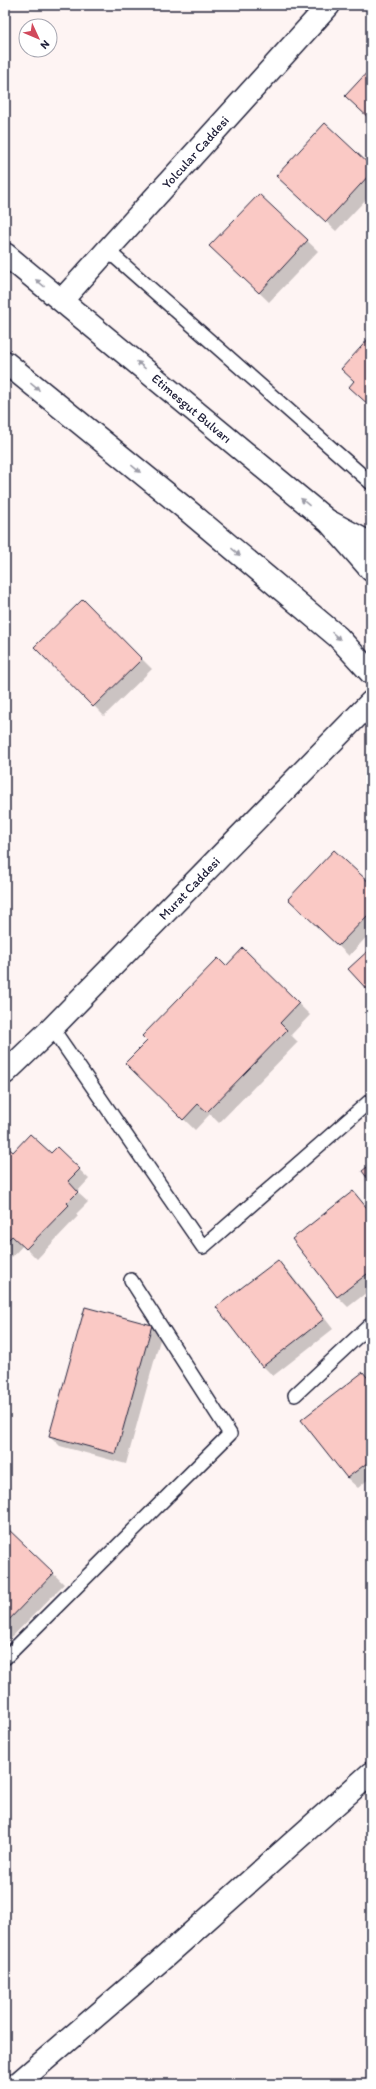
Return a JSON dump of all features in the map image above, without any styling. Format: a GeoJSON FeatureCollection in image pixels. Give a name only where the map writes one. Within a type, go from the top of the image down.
{"type":"FeatureCollection","features":[{"type":"Feature","properties":{"kind":"street","name":"Yolcular Caddesi"},"geometry":{"type":"LineString","coordinates":[[62,300],[329,5]]}},
{"type":"Feature","properties":{"kind":"street","name":"Etimesgut Bulvarı"},"geometry":{"type":"LineString","coordinates":[[5,254],[329,522],[371,570]]}},
{"type":"Feature","properties":{"kind":"street"},"geometry":{"type":"LineString","coordinates":[[5,362],[187,510],[338,637],[371,673]]}},
{"type":"Feature","properties":{"kind":"street"},"geometry":{"type":"LineString","coordinates":[[329,522],[371,544]]}},
{"type":"Feature","properties":{"kind":"street","name":"Murat Caddesi"},"geometry":{"type":"LineString","coordinates":[[5,1073],[52,1028],[371,702]]}},
{"type":"Feature","properties":{"kind":"street"},"geometry":{"type":"LineString","coordinates":[[17,2084],[167,1955],[371,1773]]}},
{"type":"Feature","properties":{"kind":"lane"},"geometry":{"type":"LineString","coordinates":[[107,250],[371,483]]}},
{"type":"Feature","properties":{"kind":"lane"},"geometry":{"type":"LineString","coordinates":[[52,1028],[204,1247],[371,1100]]}},
{"type":"Feature","properties":{"kind":"lane"},"geometry":{"type":"LineString","coordinates":[[5,1658],[230,1434],[131,1280]]}},
{"type":"Feature","properties":{"kind":"lane"},"geometry":{"type":"LineString","coordinates":[[294,1395],[371,1324]]}},
{"type":"Feature","properties":{"kind":"building"},"geometry":{"type":"Polygon","coordinates":[[[371,68],[371,120],[345,96],[371,68]]]}},
{"type":"Feature","properties":{"kind":"building"},"geometry":{"type":"Polygon","coordinates":[[[325,123],[371,166],[371,173],[326,222],[276,176],[325,123]]]}},
{"type":"Feature","properties":{"kind":"building"},"geometry":{"type":"Polygon","coordinates":[[[259,194],[308,240],[259,293],[209,246],[259,194]]]}},
{"type":"Feature","properties":{"kind":"building"},"geometry":{"type":"Polygon","coordinates":[[[371,336],[371,407],[349,387],[354,381],[341,369],[371,336]]]}},
{"type":"Feature","properties":{"kind":"building"},"geometry":{"type":"Polygon","coordinates":[[[83,599],[142,659],[93,707],[34,647],[83,599]]]}},
{"type":"Feature","properties":{"kind":"building"},"geometry":{"type":"Polygon","coordinates":[[[334,850],[371,884],[371,912],[338,946],[288,899],[334,850]]]}},
{"type":"Feature","properties":{"kind":"building"},"geometry":{"type":"Polygon","coordinates":[[[243,948],[299,1003],[280,1023],[287,1030],[207,1112],[198,1104],[183,1120],[125,1063],[147,1041],[142,1036],[218,958],[226,966],[243,948]]]}},
{"type":"Feature","properties":{"kind":"building"},"geometry":{"type":"Polygon","coordinates":[[[371,948],[371,994],[348,969],[371,948]]]}},
{"type":"Feature","properties":{"kind":"building"},"geometry":{"type":"Polygon","coordinates":[[[30,1134],[51,1153],[57,1147],[80,1169],[68,1181],[78,1192],[67,1203],[69,1205],[26,1249],[12,1236],[5,1243],[5,1149],[7,1147],[13,1152],[30,1134]]]}},
{"type":"Feature","properties":{"kind":"building"},"geometry":{"type":"Polygon","coordinates":[[[371,1164],[371,1183],[362,1171],[371,1164]]]}},
{"type":"Feature","properties":{"kind":"building"},"geometry":{"type":"Polygon","coordinates":[[[353,1191],[371,1213],[371,1271],[337,1297],[292,1239],[353,1191]]]}},
{"type":"Feature","properties":{"kind":"building"},"geometry":{"type":"Polygon","coordinates":[[[278,1260],[324,1319],[262,1367],[216,1307],[278,1260]]]}},
{"type":"Feature","properties":{"kind":"building"},"geometry":{"type":"Polygon","coordinates":[[[85,1307],[152,1325],[116,1454],[49,1436],[85,1307]]]}},
{"type":"Feature","properties":{"kind":"building"},"geometry":{"type":"Polygon","coordinates":[[[363,1372],[371,1382],[371,1460],[347,1478],[301,1420],[363,1372]]]}},
{"type":"Feature","properties":{"kind":"building"},"geometry":{"type":"Polygon","coordinates":[[[5,1526],[54,1573],[5,1624],[5,1526]]]}}]}
